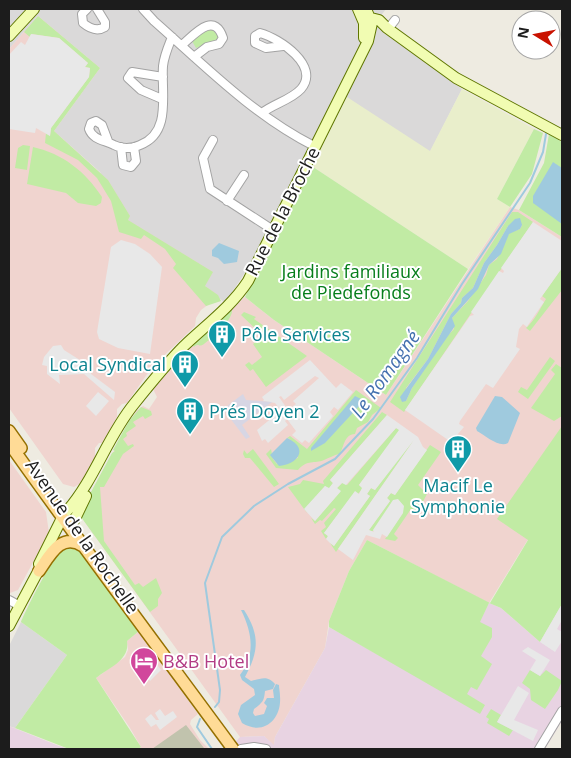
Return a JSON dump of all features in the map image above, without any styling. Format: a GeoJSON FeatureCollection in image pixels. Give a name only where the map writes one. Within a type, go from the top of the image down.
{"type":"FeatureCollection","features":[{"type":"Feature","properties":{"kind":"main road","name":"Avenue de la Rochelle"},"geometry":{"type":"LineString","coordinates":[[9,431],[123,603],[155,642],[233,749]]}},
{"type":"Feature","properties":{"kind":"main road","name":"Avenue de la Rochelle"},"geometry":{"type":"LineString","coordinates":[[9,443],[129,600],[155,642]]}},
{"type":"Feature","properties":{"kind":"main road"},"geometry":{"type":"LineString","coordinates":[[39,570],[59,544],[69,541],[84,546]]}},
{"type":"Feature","properties":{"kind":"street"},"geometry":{"type":"LineString","coordinates":[[9,36],[34,9]]}},
{"type":"Feature","properties":{"kind":"street"},"geometry":{"type":"LineString","coordinates":[[87,9],[82,14],[83,23],[92,28],[101,29],[105,27],[105,22],[97,9]]}},
{"type":"Feature","properties":{"kind":"street"},"geometry":{"type":"LineString","coordinates":[[143,9],[227,88],[314,146]]}},
{"type":"Feature","properties":{"kind":"street"},"geometry":{"type":"LineString","coordinates":[[363,49],[365,14],[390,25],[465,84],[562,135]]}},
{"type":"Feature","properties":{"kind":"street","name":"Rue de la Broche"},"geometry":{"type":"LineString","coordinates":[[68,520],[127,412],[176,354],[235,299],[248,280],[314,146],[350,80],[363,49],[365,14]]}},
{"type":"Feature","properties":{"kind":"street"},"geometry":{"type":"LineString","coordinates":[[182,45],[204,26],[209,26],[219,31],[223,38],[219,44],[207,47],[194,57]]}},
{"type":"Feature","properties":{"kind":"street"},"geometry":{"type":"LineString","coordinates":[[108,141],[121,147],[134,147],[146,142],[159,128],[162,117],[165,56],[172,37]]}},
{"type":"Feature","properties":{"kind":"street"},"geometry":{"type":"LineString","coordinates":[[262,113],[296,93],[305,83],[306,73],[303,62],[283,46]]}},
{"type":"Feature","properties":{"kind":"street"},"geometry":{"type":"LineString","coordinates":[[162,99],[141,90],[128,78],[132,72],[163,77]]}},
{"type":"Feature","properties":{"kind":"street"},"geometry":{"type":"LineString","coordinates":[[213,140],[203,158],[208,186],[212,192],[273,230]]}},
{"type":"Feature","properties":{"kind":"street"},"geometry":{"type":"LineString","coordinates":[[121,147],[124,165],[131,168],[136,161],[134,147]]}},
{"type":"Feature","properties":{"kind":"street"},"geometry":{"type":"LineString","coordinates":[[227,201],[244,174]]}},
{"type":"Feature","properties":{"kind":"street"},"geometry":{"type":"LineString","coordinates":[[9,626],[68,520]]}},
{"type":"Feature","properties":{"kind":"street"},"geometry":{"type":"LineString","coordinates":[[27,593],[68,520]]}},
{"type":"Feature","properties":{"kind":"street"},"geometry":{"type":"LineString","coordinates":[[9,600],[20,606]]}},
{"type":"Feature","properties":{"kind":"street"},"geometry":{"type":"LineString","coordinates":[[539,749],[562,711]]}},
{"type":"Feature","properties":{"kind":"street"},"geometry":{"type":"LineString","coordinates":[[241,749],[264,749]]}},
{"type":"Feature","properties":{"kind":"shaded area"},"geometry":{"type":"Polygon","coordinates":[[[9,9],[386,9],[380,17],[384,33],[462,89],[430,152],[338,92],[248,268],[225,303],[128,220],[100,172],[54,131],[100,68],[38,16],[9,49],[9,9]]]}},
{"type":"Feature","properties":{"kind":"shaded area"},"geometry":{"type":"Polygon","coordinates":[[[38,16],[100,68],[54,131],[108,180],[130,216],[128,220],[213,272],[205,286],[218,295],[221,301],[209,304],[201,310],[196,318],[195,326],[152,367],[127,403],[122,404],[117,409],[117,417],[103,443],[99,443],[95,448],[95,457],[81,483],[74,487],[63,484],[9,408],[9,49],[38,16]]]}},
{"type":"Feature","properties":{"kind":"shaded area"},"geometry":{"type":"Polygon","coordinates":[[[31,34],[59,38],[88,63],[85,67],[90,68],[89,77],[51,128],[50,136],[36,128],[35,133],[9,129],[9,55],[21,42],[25,45],[31,34]]]}},
{"type":"Feature","properties":{"kind":"shaded area"},"geometry":{"type":"Polygon","coordinates":[[[462,89],[534,129],[497,199],[510,207],[468,269],[310,165],[347,97],[430,151],[462,89]]]}},
{"type":"Feature","properties":{"kind":"shaded area"},"geometry":{"type":"Polygon","coordinates":[[[510,207],[519,210],[562,237],[562,484],[489,603],[367,540],[349,571],[329,621],[325,648],[275,737],[274,746],[264,736],[240,737],[84,521],[84,505],[136,411],[143,406],[149,409],[157,397],[153,389],[193,345],[245,297],[274,320],[386,395],[510,207]]]}},
{"type":"Feature","properties":{"kind":"shaded area"},"geometry":{"type":"Polygon","coordinates":[[[533,222],[562,241],[562,268],[540,299],[544,302],[527,327],[523,324],[519,329],[516,347],[520,349],[493,388],[486,384],[460,421],[459,424],[464,427],[451,442],[405,410],[470,316],[474,315],[471,312],[499,271],[503,273],[504,271],[501,268],[533,222]]]}},
{"type":"Feature","properties":{"kind":"shaded area"},"geometry":{"type":"Polygon","coordinates":[[[121,240],[135,244],[150,254],[162,267],[150,354],[118,348],[99,339],[97,332],[111,247],[121,240]]]}},
{"type":"Feature","properties":{"kind":"shaded area"},"geometry":{"type":"Polygon","coordinates":[[[61,345],[64,350],[83,362],[86,368],[91,370],[91,374],[115,392],[114,400],[84,374],[59,375],[60,384],[47,374],[47,366],[42,365],[44,357],[53,346],[61,345]]]}},
{"type":"Feature","properties":{"kind":"shaded area"},"geometry":{"type":"Polygon","coordinates":[[[310,360],[336,388],[341,383],[353,392],[338,410],[334,407],[330,412],[333,416],[309,443],[305,440],[302,443],[292,435],[296,431],[287,419],[285,421],[288,425],[268,443],[265,439],[262,441],[257,430],[278,413],[281,416],[284,414],[275,403],[263,401],[262,397],[310,360]],[[315,376],[284,400],[281,396],[279,397],[288,410],[296,404],[293,401],[319,378],[315,376]]]}},
{"type":"Feature","properties":{"kind":"shaded area"},"geometry":{"type":"Polygon","coordinates":[[[98,392],[109,401],[96,416],[86,406],[98,392]]]}},
{"type":"Feature","properties":{"kind":"shaded area"},"geometry":{"type":"Polygon","coordinates":[[[243,394],[246,400],[272,402],[242,425],[250,437],[246,439],[223,409],[243,394]]]}},
{"type":"Feature","properties":{"kind":"shaded area"},"geometry":{"type":"Polygon","coordinates":[[[387,415],[418,437],[423,447],[427,450],[395,495],[391,493],[387,498],[390,501],[369,530],[374,532],[373,530],[393,500],[398,499],[404,506],[403,513],[387,537],[382,534],[380,539],[366,535],[353,560],[338,549],[414,440],[375,490],[371,488],[367,494],[370,496],[334,546],[326,539],[328,536],[324,533],[355,491],[359,494],[362,488],[359,485],[399,430],[396,428],[346,485],[342,483],[337,488],[341,491],[315,521],[304,509],[325,486],[329,488],[333,483],[330,480],[387,415]]]}},
{"type":"Feature","properties":{"kind":"shaded area"},"geometry":{"type":"Polygon","coordinates":[[[9,460],[46,512],[49,533],[18,590],[10,593],[9,460]]]}},
{"type":"Feature","properties":{"kind":"shaded area"},"geometry":{"type":"Polygon","coordinates":[[[489,603],[501,608],[540,642],[562,604],[562,721],[545,749],[233,749],[231,747],[240,737],[264,736],[274,745],[275,737],[325,648],[329,627],[444,692],[489,603]]]}},
{"type":"Feature","properties":{"kind":"shaded area"},"geometry":{"type":"Polygon","coordinates":[[[562,604],[562,620],[557,629],[562,632],[562,641],[555,652],[540,642],[562,604]]]}},
{"type":"Feature","properties":{"kind":"shaded area"},"geometry":{"type":"Polygon","coordinates":[[[21,622],[67,655],[15,728],[9,726],[9,646],[21,622]]]}},
{"type":"Feature","properties":{"kind":"shaded area"},"geometry":{"type":"Polygon","coordinates":[[[139,631],[198,714],[191,720],[190,724],[200,740],[209,749],[138,749],[141,747],[130,728],[96,678],[125,657],[128,650],[127,641],[139,631]]]}},
{"type":"Feature","properties":{"kind":"shaded area"},"geometry":{"type":"Polygon","coordinates":[[[528,647],[550,660],[540,676],[530,670],[536,660],[522,651],[528,647]]]}},
{"type":"Feature","properties":{"kind":"shaded area"},"geometry":{"type":"Polygon","coordinates":[[[143,654],[145,657],[149,654],[161,670],[150,681],[137,663],[143,654]]]}},
{"type":"Feature","properties":{"kind":"shaded area"},"geometry":{"type":"Polygon","coordinates":[[[518,686],[529,693],[514,720],[538,730],[533,741],[497,722],[518,686]]]}},
{"type":"Feature","properties":{"kind":"shaded area"},"geometry":{"type":"Polygon","coordinates":[[[160,709],[165,716],[173,711],[177,717],[160,730],[156,724],[151,727],[145,719],[151,714],[156,720],[159,720],[155,713],[160,709]]]}},
{"type":"Feature","properties":{"kind":"shaded area"},"geometry":{"type":"Polygon","coordinates":[[[186,725],[204,748],[152,749],[186,725]]]}},
{"type":"Feature","properties":{"kind":"shaded area"},"geometry":{"type":"Polygon","coordinates":[[[9,726],[59,746],[69,749],[9,749],[9,726]]]}},
{"type":"Feature","properties":{"kind":"green space"},"geometry":{"type":"Polygon","coordinates":[[[38,16],[100,68],[54,131],[108,180],[130,216],[128,220],[213,272],[205,286],[218,295],[221,301],[206,306],[173,268],[176,264],[165,249],[144,235],[141,239],[119,232],[111,201],[97,178],[78,160],[45,143],[46,133],[50,136],[51,128],[89,77],[90,68],[85,67],[88,63],[59,38],[31,34],[31,38],[24,32],[38,16]]]}},
{"type":"Feature","properties":{"kind":"green space"},"geometry":{"type":"Polygon","coordinates":[[[207,27],[215,30],[219,39],[196,48],[192,41],[207,27]]]}},
{"type":"Feature","properties":{"kind":"green space"},"geometry":{"type":"Polygon","coordinates":[[[534,129],[543,133],[532,174],[510,207],[497,199],[534,129]]]}},
{"type":"Feature","properties":{"kind":"green space"},"geometry":{"type":"Polygon","coordinates":[[[549,134],[562,142],[562,237],[519,210],[544,163],[549,134]]]}},
{"type":"Feature","properties":{"kind":"green space"},"geometry":{"type":"Polygon","coordinates":[[[23,145],[30,146],[27,170],[15,168],[18,148],[23,145]]]}},
{"type":"Feature","properties":{"kind":"green space"},"geometry":{"type":"Polygon","coordinates":[[[33,147],[64,159],[81,172],[102,197],[101,203],[96,206],[78,203],[66,193],[27,184],[33,147]]]}},
{"type":"Feature","properties":{"kind":"green space","name":"Jardins familiaux de Piedefonds"},"geometry":{"type":"Polygon","coordinates":[[[310,165],[468,269],[386,395],[274,320],[245,297],[310,165]]]}},
{"type":"Feature","properties":{"kind":"green space"},"geometry":{"type":"Polygon","coordinates":[[[512,212],[518,212],[533,222],[404,412],[390,402],[512,212]],[[522,225],[508,226],[484,263],[473,288],[462,298],[461,303],[451,314],[428,359],[406,388],[406,401],[412,388],[445,338],[454,329],[452,318],[468,301],[486,275],[489,265],[497,259],[509,233],[520,229],[522,225]]]}},
{"type":"Feature","properties":{"kind":"green space"},"geometry":{"type":"Polygon","coordinates":[[[562,268],[562,290],[530,331],[526,328],[546,299],[542,296],[562,268]]]}},
{"type":"Feature","properties":{"kind":"green space"},"geometry":{"type":"Polygon","coordinates":[[[232,310],[226,324],[217,333],[204,344],[194,347],[193,345],[232,310]]]}},
{"type":"Feature","properties":{"kind":"green space"},"geometry":{"type":"Polygon","coordinates":[[[244,312],[256,317],[254,319],[307,356],[266,387],[253,369],[250,371],[245,365],[249,362],[252,365],[262,357],[253,344],[263,336],[241,315],[244,312]]]}},
{"type":"Feature","properties":{"kind":"green space"},"geometry":{"type":"Polygon","coordinates":[[[550,357],[555,361],[528,399],[518,392],[521,387],[527,390],[550,357]]]}},
{"type":"Feature","properties":{"kind":"green space"},"geometry":{"type":"Polygon","coordinates":[[[556,364],[562,368],[562,416],[554,421],[531,408],[555,374],[551,370],[556,364]]]}},
{"type":"Feature","properties":{"kind":"green space"},"geometry":{"type":"Polygon","coordinates":[[[356,390],[381,408],[372,415],[368,422],[357,428],[355,434],[346,439],[339,454],[308,463],[298,470],[276,468],[266,454],[271,449],[273,459],[277,464],[298,458],[290,439],[287,438],[290,436],[307,449],[356,390]]]}},
{"type":"Feature","properties":{"kind":"green space"},"geometry":{"type":"Polygon","coordinates":[[[141,407],[151,411],[152,415],[145,419],[143,416],[133,422],[136,426],[126,433],[127,436],[123,439],[128,446],[133,444],[134,446],[123,454],[104,487],[100,487],[104,541],[135,585],[139,583],[143,587],[156,578],[162,593],[158,599],[158,606],[150,612],[81,517],[84,505],[112,453],[115,451],[113,450],[129,421],[141,407]]]}},
{"type":"Feature","properties":{"kind":"green space"},"geometry":{"type":"Polygon","coordinates":[[[382,412],[387,415],[330,480],[333,483],[329,489],[325,486],[305,509],[307,513],[288,487],[300,484],[303,480],[324,484],[323,481],[382,412]]]}},
{"type":"Feature","properties":{"kind":"green space"},"geometry":{"type":"Polygon","coordinates":[[[562,426],[562,604],[540,642],[501,608],[489,603],[480,622],[492,628],[492,637],[481,656],[492,664],[477,690],[471,687],[467,694],[485,705],[480,714],[329,627],[329,621],[349,571],[367,540],[490,603],[528,540],[497,519],[562,426]]]}},
{"type":"Feature","properties":{"kind":"green space"},"geometry":{"type":"Polygon","coordinates":[[[396,428],[400,430],[359,485],[363,488],[358,494],[355,492],[324,533],[328,536],[326,539],[321,531],[326,527],[324,523],[336,509],[334,508],[322,521],[320,520],[315,524],[311,518],[315,521],[340,492],[337,488],[343,482],[347,485],[396,428]]]}},
{"type":"Feature","properties":{"kind":"green space"},"geometry":{"type":"Polygon","coordinates":[[[413,439],[336,552],[330,543],[334,546],[370,496],[367,494],[371,488],[375,490],[413,439]]]}},
{"type":"Feature","properties":{"kind":"green space"},"geometry":{"type":"Polygon","coordinates":[[[430,445],[441,452],[418,485],[427,494],[418,511],[411,509],[394,534],[398,538],[395,541],[385,539],[403,513],[371,532],[369,530],[390,501],[387,498],[391,493],[395,495],[430,445]]]}},
{"type":"Feature","properties":{"kind":"green space"},"geometry":{"type":"Polygon","coordinates":[[[253,449],[279,484],[274,487],[250,458],[245,458],[244,450],[247,454],[253,449]]]}},
{"type":"Feature","properties":{"kind":"green space"},"geometry":{"type":"Polygon","coordinates":[[[71,548],[80,551],[139,631],[127,641],[127,648],[122,658],[96,678],[141,747],[138,749],[69,749],[15,728],[67,655],[21,622],[48,570],[64,549],[71,548]]]}},
{"type":"Feature","properties":{"kind":"green space"},"geometry":{"type":"Polygon","coordinates":[[[530,670],[540,676],[546,670],[562,681],[545,709],[531,700],[530,689],[522,683],[530,670]]]}},
{"type":"Feature","properties":{"kind":"green space"},"geometry":{"type":"Polygon","coordinates":[[[491,709],[501,715],[497,722],[513,730],[509,736],[487,723],[489,719],[486,717],[491,709]]]}},
{"type":"Feature","properties":{"kind":"water"},"geometry":{"type":"Polygon","coordinates":[[[553,162],[562,168],[562,224],[533,203],[533,196],[553,162]]]}},
{"type":"Feature","properties":{"kind":"water"},"geometry":{"type":"Polygon","coordinates":[[[520,218],[522,225],[520,229],[509,234],[501,254],[489,265],[478,289],[452,318],[455,326],[412,388],[406,401],[402,402],[400,397],[428,359],[451,314],[461,303],[462,298],[473,288],[484,263],[508,226],[515,219],[520,218]]]}},
{"type":"Feature","properties":{"kind":"water"},"geometry":{"type":"Polygon","coordinates":[[[219,243],[239,251],[237,262],[224,264],[218,258],[212,256],[212,250],[219,243]]]}},
{"type":"Feature","properties":{"kind":"water"},"geometry":{"type":"Polygon","coordinates":[[[355,396],[363,400],[362,403],[325,443],[311,451],[311,448],[355,396]]]}},
{"type":"Feature","properties":{"kind":"water"},"geometry":{"type":"Polygon","coordinates":[[[495,396],[502,397],[520,413],[508,443],[504,444],[492,441],[477,431],[476,428],[495,396]]]}},
{"type":"Feature","properties":{"kind":"water"},"geometry":{"type":"Polygon","coordinates":[[[287,438],[298,446],[299,455],[292,462],[279,466],[270,455],[287,438]]]}},
{"type":"Feature","properties":{"kind":"water"},"geometry":{"type":"Polygon","coordinates":[[[241,610],[244,610],[253,627],[256,643],[253,659],[245,677],[251,681],[269,679],[275,684],[273,689],[265,691],[262,701],[254,709],[253,713],[255,716],[264,714],[267,706],[264,703],[267,698],[274,698],[273,690],[276,684],[279,685],[280,705],[278,712],[270,723],[257,728],[242,723],[238,714],[241,705],[255,695],[254,689],[242,680],[240,675],[248,660],[251,643],[248,627],[241,610]]]}},
{"type":"Feature","properties":{"kind":"waterway","name":"Le Romagné"},"geometry":{"type":"LineString","coordinates":[[215,707],[219,702],[220,690],[205,583],[222,537],[254,506],[288,484],[335,459],[373,419],[417,358],[462,284],[530,183],[543,152],[546,134]]}},
{"type":"Feature","properties":{"kind":"waterway","name":"Le Romagné"},"geometry":{"type":"LineString","coordinates":[[200,719],[197,727],[212,749]]}},
{"type":"Feature","properties":{"kind":"place","name":"Pôle Services"},"geometry":{"type":"Point","coordinates":[222,358]}},
{"type":"Feature","properties":{"kind":"place","name":"Local Syndical"},"geometry":{"type":"Point","coordinates":[185,388]}},
{"type":"Feature","properties":{"kind":"place","name":"Prés Doyen 2"},"geometry":{"type":"Point","coordinates":[190,435]}},
{"type":"Feature","properties":{"kind":"place","name":"Macif Le Symphonie"},"geometry":{"type":"Point","coordinates":[458,473]}},
{"type":"Feature","properties":{"kind":"place","name":"B&B Hotel"},"geometry":{"type":"Point","coordinates":[144,685]}}]}
